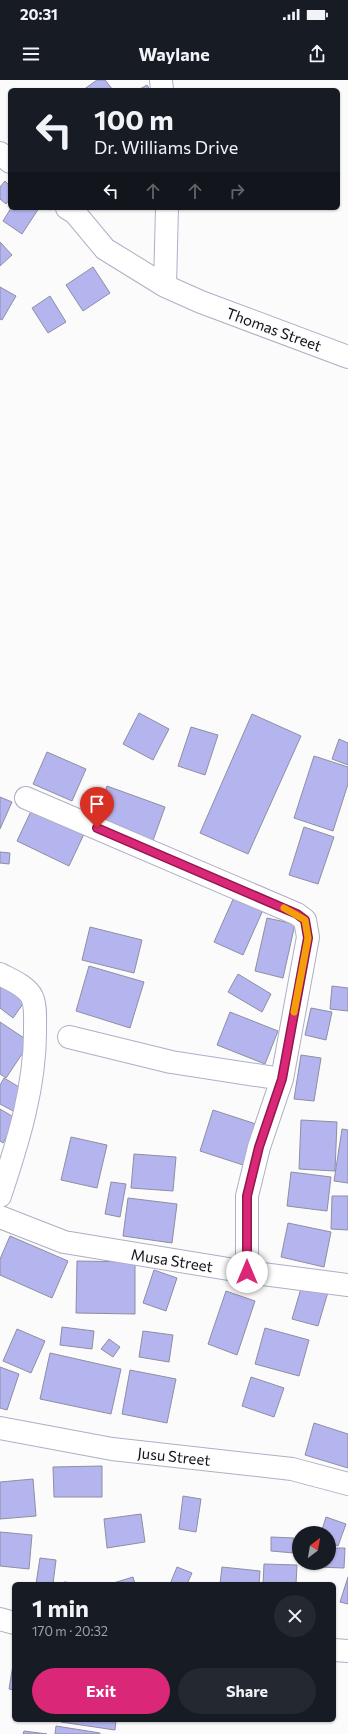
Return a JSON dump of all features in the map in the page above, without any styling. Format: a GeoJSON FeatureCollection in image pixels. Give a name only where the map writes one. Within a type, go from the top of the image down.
{"type":"FeatureCollection","features":[{"type":"Feature","properties":{"kind":"street"},"geometry":{"type":"LineString","coordinates":[[0,153],[8,160]]}},
{"type":"Feature","properties":{"kind":"street","name":"Thomas Street"},"geometry":{"type":"LineString","coordinates":[[70,210],[75,213],[105,249],[164,286],[201,302],[348,357]]}},
{"type":"Feature","properties":{"kind":"street"},"geometry":{"type":"LineString","coordinates":[[164,286],[167,210]]}},
{"type":"Feature","properties":{"kind":"street"},"geometry":{"type":"LineString","coordinates":[[26,798],[290,911],[305,920],[308,938],[282,1079],[259,1147],[247,1196],[247,1272]]}},
{"type":"Feature","properties":{"kind":"street"},"geometry":{"type":"LineString","coordinates":[[0,974],[24,988],[32,996],[35,1013],[35,1056],[17,1146],[0,1196]]}},
{"type":"Feature","properties":{"kind":"street"},"geometry":{"type":"LineString","coordinates":[[69,1037],[171,1062],[282,1079]]}},
{"type":"Feature","properties":{"kind":"street","name":"Musa Street"},"geometry":{"type":"LineString","coordinates":[[0,1217],[64,1242],[247,1272],[348,1285]]}},
{"type":"Feature","properties":{"kind":"street","name":"Jusu Street"},"geometry":{"type":"LineString","coordinates":[[0,1428],[112,1449],[292,1470],[348,1484]]}},
{"type":"Feature","properties":{"kind":"street"},"geometry":{"type":"LineString","coordinates":[[0,1619],[12,1622]]}},
{"type":"Feature","properties":{"kind":"street"},"geometry":{"type":"LineString","coordinates":[[336,1650],[348,1651]]}},
{"type":"Feature","properties":{"kind":"building"},"geometry":{"type":"Polygon","coordinates":[[[97,80],[105,80],[111,88],[86,88],[97,80]]]}},
{"type":"Feature","properties":{"kind":"building"},"geometry":{"type":"Polygon","coordinates":[[[147,85],[149,88],[142,88],[147,85]]]}},
{"type":"Feature","properties":{"kind":"building"},"geometry":{"type":"Polygon","coordinates":[[[5,181],[8,184],[8,202],[6,204],[0,199],[0,187],[5,181]]]}},
{"type":"Feature","properties":{"kind":"building"},"geometry":{"type":"Polygon","coordinates":[[[10,210],[38,210],[22,234],[3,221],[10,210]]]}},
{"type":"Feature","properties":{"kind":"building"},"geometry":{"type":"Polygon","coordinates":[[[0,242],[12,255],[0,266],[0,242]]]}},
{"type":"Feature","properties":{"kind":"building"},"geometry":{"type":"Polygon","coordinates":[[[93,267],[110,293],[83,311],[66,285],[93,267]]]}},
{"type":"Feature","properties":{"kind":"building"},"geometry":{"type":"Polygon","coordinates":[[[0,287],[16,296],[2,320],[0,319],[0,287]]]}},
{"type":"Feature","properties":{"kind":"building"},"geometry":{"type":"Polygon","coordinates":[[[50,296],[66,322],[48,333],[32,308],[50,296]]]}},
{"type":"Feature","properties":{"kind":"building"},"geometry":{"type":"Polygon","coordinates":[[[139,713],[169,729],[153,760],[123,744],[139,713]]]}},
{"type":"Feature","properties":{"kind":"building"},"geometry":{"type":"Polygon","coordinates":[[[252,714],[301,736],[248,854],[200,833],[252,714]]]}},
{"type":"Feature","properties":{"kind":"building"},"geometry":{"type":"Polygon","coordinates":[[[191,727],[218,735],[205,775],[178,766],[191,727]]]}},
{"type":"Feature","properties":{"kind":"building"},"geometry":{"type":"Polygon","coordinates":[[[339,739],[348,743],[348,765],[332,759],[339,739]]]}},
{"type":"Feature","properties":{"kind":"building"},"geometry":{"type":"Polygon","coordinates":[[[47,752],[86,769],[72,801],[33,784],[47,752]]]}},
{"type":"Feature","properties":{"kind":"building"},"geometry":{"type":"Polygon","coordinates":[[[314,756],[348,767],[348,784],[333,831],[294,818],[314,756]]]}},
{"type":"Feature","properties":{"kind":"building"},"geometry":{"type":"Polygon","coordinates":[[[107,786],[165,807],[151,846],[125,836],[127,829],[96,818],[107,786]]]}},
{"type":"Feature","properties":{"kind":"building"},"geometry":{"type":"Polygon","coordinates":[[[0,797],[12,802],[0,829],[0,797]]]}},
{"type":"Feature","properties":{"kind":"building"},"geometry":{"type":"Polygon","coordinates":[[[33,807],[85,832],[69,866],[17,841],[33,807]]]}},
{"type":"Feature","properties":{"kind":"building"},"geometry":{"type":"Polygon","coordinates":[[[304,827],[334,837],[318,884],[289,875],[304,827]]]}},
{"type":"Feature","properties":{"kind":"building"},"geometry":{"type":"Polygon","coordinates":[[[0,852],[10,853],[9,864],[0,863],[0,852]]]}},
{"type":"Feature","properties":{"kind":"building"},"geometry":{"type":"Polygon","coordinates":[[[234,897],[263,910],[243,955],[214,942],[234,897]]]}},
{"type":"Feature","properties":{"kind":"building"},"geometry":{"type":"Polygon","coordinates":[[[267,918],[295,924],[283,978],[255,971],[267,918]]]}},
{"type":"Feature","properties":{"kind":"building"},"geometry":{"type":"Polygon","coordinates":[[[90,927],[142,940],[134,973],[82,960],[90,927]]]}},
{"type":"Feature","properties":{"kind":"building"},"geometry":{"type":"Polygon","coordinates":[[[89,966],[144,982],[130,1028],[76,1011],[89,966]]]}},
{"type":"Feature","properties":{"kind":"building"},"geometry":{"type":"Polygon","coordinates":[[[238,974],[271,994],[262,1012],[228,992],[238,974]]]}},
{"type":"Feature","properties":{"kind":"building"},"geometry":{"type":"Polygon","coordinates":[[[0,983],[25,1001],[13,1018],[0,1008],[0,983]]]}},
{"type":"Feature","properties":{"kind":"building"},"geometry":{"type":"Polygon","coordinates":[[[332,986],[348,988],[348,1011],[330,1009],[332,986]]]}},
{"type":"Feature","properties":{"kind":"building"},"geometry":{"type":"Polygon","coordinates":[[[311,1008],[332,1012],[326,1040],[305,1035],[311,1008]]]}},
{"type":"Feature","properties":{"kind":"building"},"geometry":{"type":"Polygon","coordinates":[[[230,1012],[278,1031],[265,1064],[217,1045],[230,1012]]]}},
{"type":"Feature","properties":{"kind":"building"},"geometry":{"type":"Polygon","coordinates":[[[0,1022],[30,1042],[6,1078],[0,1074],[0,1022]]]}},
{"type":"Feature","properties":{"kind":"building"},"geometry":{"type":"Polygon","coordinates":[[[301,1055],[321,1058],[314,1101],[294,1099],[301,1055]]]}},
{"type":"Feature","properties":{"kind":"building"},"geometry":{"type":"Polygon","coordinates":[[[4,1078],[24,1090],[13,1111],[0,1104],[0,1085],[4,1078]]]}},
{"type":"Feature","properties":{"kind":"building"},"geometry":{"type":"Polygon","coordinates":[[[0,1109],[17,1119],[3,1143],[0,1141],[0,1109]]]}},
{"type":"Feature","properties":{"kind":"building"},"geometry":{"type":"Polygon","coordinates":[[[213,1110],[256,1124],[243,1165],[200,1151],[213,1110]]]}},
{"type":"Feature","properties":{"kind":"building"},"geometry":{"type":"Polygon","coordinates":[[[301,1120],[337,1122],[335,1171],[299,1169],[301,1120]]]}},
{"type":"Feature","properties":{"kind":"building"},"geometry":{"type":"Polygon","coordinates":[[[342,1129],[348,1130],[348,1183],[334,1181],[342,1129]]]}},
{"type":"Feature","properties":{"kind":"building"},"geometry":{"type":"Polygon","coordinates":[[[71,1137],[107,1145],[97,1188],[61,1180],[71,1137]]]}},
{"type":"Feature","properties":{"kind":"building"},"geometry":{"type":"Polygon","coordinates":[[[134,1154],[176,1157],[173,1191],[131,1188],[134,1154]]]}},
{"type":"Feature","properties":{"kind":"building"},"geometry":{"type":"Polygon","coordinates":[[[291,1172],[331,1177],[327,1211],[287,1206],[291,1172]]]}},
{"type":"Feature","properties":{"kind":"building"},"geometry":{"type":"Polygon","coordinates":[[[111,1182],[126,1184],[120,1217],[105,1214],[111,1182]]]}},
{"type":"Feature","properties":{"kind":"building"},"geometry":{"type":"Polygon","coordinates":[[[332,1196],[348,1196],[348,1230],[331,1229],[332,1196]]]}},
{"type":"Feature","properties":{"kind":"building"},"geometry":{"type":"Polygon","coordinates":[[[128,1198],[177,1204],[172,1243],[123,1236],[128,1198]]]}},
{"type":"Feature","properties":{"kind":"building"},"geometry":{"type":"Polygon","coordinates":[[[288,1223],[331,1232],[324,1267],[281,1257],[288,1223]]]}},
{"type":"Feature","properties":{"kind":"building"},"geometry":{"type":"Polygon","coordinates":[[[10,1236],[68,1261],[52,1298],[0,1275],[0,1259],[10,1236]]]}},
{"type":"Feature","properties":{"kind":"building"},"geometry":{"type":"Polygon","coordinates":[[[77,1261],[135,1262],[135,1314],[76,1313],[77,1261]]]}},
{"type":"Feature","properties":{"kind":"building"},"geometry":{"type":"Polygon","coordinates":[[[154,1270],[177,1278],[166,1311],[143,1303],[154,1270]]]}},
{"type":"Feature","properties":{"kind":"building"},"geometry":{"type":"Polygon","coordinates":[[[302,1285],[328,1292],[318,1326],[292,1319],[302,1285]]]}},
{"type":"Feature","properties":{"kind":"building"},"geometry":{"type":"Polygon","coordinates":[[[226,1291],[255,1301],[237,1355],[208,1344],[226,1291]]]}},
{"type":"Feature","properties":{"kind":"building"},"geometry":{"type":"Polygon","coordinates":[[[62,1327],[94,1331],[92,1349],[60,1345],[62,1327]]]}},
{"type":"Feature","properties":{"kind":"building"},"geometry":{"type":"Polygon","coordinates":[[[265,1328],[309,1340],[299,1376],[255,1364],[265,1328]]]}},
{"type":"Feature","properties":{"kind":"building"},"geometry":{"type":"Polygon","coordinates":[[[17,1329],[45,1341],[31,1373],[3,1361],[17,1329]]]}},
{"type":"Feature","properties":{"kind":"building"},"geometry":{"type":"Polygon","coordinates":[[[143,1331],[173,1335],[169,1362],[139,1357],[143,1331]]]}},
{"type":"Feature","properties":{"kind":"building"},"geometry":{"type":"Polygon","coordinates":[[[109,1339],[120,1347],[113,1357],[101,1349],[109,1339]]]}},
{"type":"Feature","properties":{"kind":"building"},"geometry":{"type":"Polygon","coordinates":[[[50,1353],[121,1369],[111,1414],[40,1399],[50,1353]]]}},
{"type":"Feature","properties":{"kind":"building"},"geometry":{"type":"Polygon","coordinates":[[[0,1367],[19,1374],[7,1410],[0,1408],[0,1367]]]}},
{"type":"Feature","properties":{"kind":"building"},"geometry":{"type":"Polygon","coordinates":[[[130,1370],[176,1379],[167,1423],[122,1414],[130,1370]]]}},
{"type":"Feature","properties":{"kind":"building"},"geometry":{"type":"Polygon","coordinates":[[[251,1377],[284,1388],[274,1417],[242,1406],[251,1377]]]}},
{"type":"Feature","properties":{"kind":"building"},"geometry":{"type":"Polygon","coordinates":[[[314,1423],[348,1434],[348,1468],[305,1455],[314,1423]]]}},
{"type":"Feature","properties":{"kind":"building"},"geometry":{"type":"Polygon","coordinates":[[[102,1466],[102,1497],[54,1497],[53,1467],[102,1466]]]}},
{"type":"Feature","properties":{"kind":"building"},"geometry":{"type":"Polygon","coordinates":[[[33,1479],[36,1516],[0,1519],[0,1482],[33,1479]]]}},
{"type":"Feature","properties":{"kind":"building"},"geometry":{"type":"Polygon","coordinates":[[[183,1496],[201,1499],[196,1532],[179,1529],[183,1496]]]}},
{"type":"Feature","properties":{"kind":"building"},"geometry":{"type":"Polygon","coordinates":[[[141,1514],[145,1542],[107,1548],[104,1519],[141,1514]]]}},
{"type":"Feature","properties":{"kind":"building"},"geometry":{"type":"Polygon","coordinates":[[[326,1517],[346,1524],[338,1546],[336,1545],[336,1526],[323,1526],[326,1517]]]}},
{"type":"Feature","properties":{"kind":"building"},"geometry":{"type":"Polygon","coordinates":[[[0,1532],[32,1535],[29,1569],[0,1566],[0,1532]]]}},
{"type":"Feature","properties":{"kind":"building"},"geometry":{"type":"Polygon","coordinates":[[[271,1537],[292,1538],[292,1553],[271,1551],[271,1537]]]}},
{"type":"Feature","properties":{"kind":"building"},"geometry":{"type":"Polygon","coordinates":[[[336,1548],[345,1548],[344,1568],[336,1568],[336,1548]]]}},
{"type":"Feature","properties":{"kind":"building"},"geometry":{"type":"Polygon","coordinates":[[[40,1558],[56,1560],[53,1582],[36,1582],[40,1558]]]}},
{"type":"Feature","properties":{"kind":"building"},"geometry":{"type":"Polygon","coordinates":[[[264,1564],[292,1565],[292,1570],[297,1570],[296,1582],[263,1582],[264,1564]]]}},
{"type":"Feature","properties":{"kind":"building"},"geometry":{"type":"Polygon","coordinates":[[[177,1567],[192,1573],[188,1582],[171,1582],[177,1567]]]}},
{"type":"Feature","properties":{"kind":"building"},"geometry":{"type":"Polygon","coordinates":[[[222,1567],[260,1571],[259,1582],[220,1582],[222,1567]]]}},
{"type":"Feature","properties":{"kind":"building"},"geometry":{"type":"Polygon","coordinates":[[[133,1577],[134,1582],[117,1582],[133,1577]]]}},
{"type":"Feature","properties":{"kind":"building"},"geometry":{"type":"Polygon","coordinates":[[[348,1577],[348,1604],[340,1602],[348,1577]]]}},
{"type":"Feature","properties":{"kind":"building"},"geometry":{"type":"Polygon","coordinates":[[[12,1671],[12,1690],[9,1689],[12,1671]]]}},
{"type":"Feature","properties":{"kind":"building"},"geometry":{"type":"Polygon","coordinates":[[[61,1722],[116,1722],[115,1730],[61,1722]]]}},
{"type":"Feature","properties":{"kind":"building"},"geometry":{"type":"Polygon","coordinates":[[[56,1726],[100,1733],[100,1734],[55,1734],[56,1726]]]}},
{"type":"Feature","properties":{"kind":"building"},"geometry":{"type":"Polygon","coordinates":[[[24,1731],[47,1734],[23,1734],[24,1731]]]}},
{"type":"Feature","properties":{"kind":"slow traffic"},"geometry":{"type":"LineString","coordinates":[[284,908],[297,914],[305,920],[308,938],[294,1012]]}},
{"type":"Feature","properties":{"kind":"route"},"geometry":{"type":"LineString","coordinates":[[97,828],[297,914],[305,920],[308,938],[282,1079],[259,1147],[247,1196],[247,1272]]}}]}
